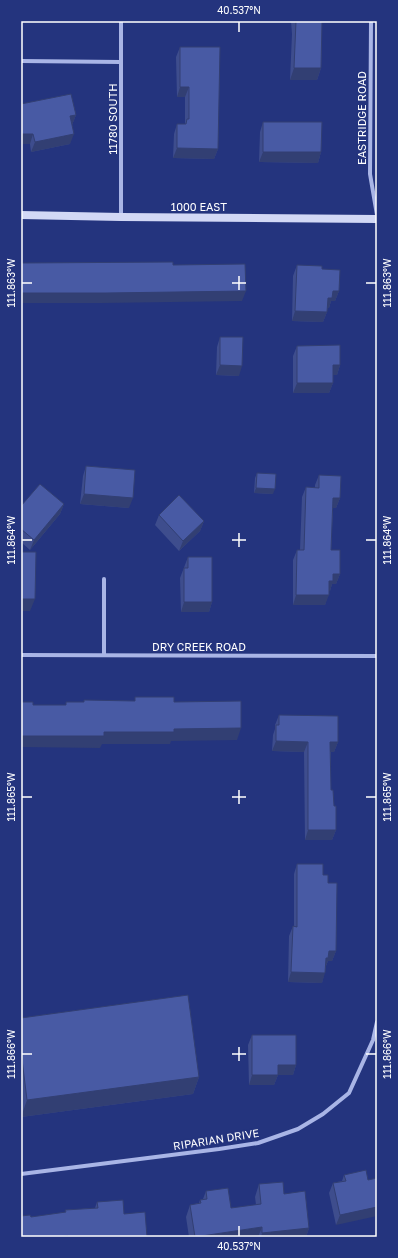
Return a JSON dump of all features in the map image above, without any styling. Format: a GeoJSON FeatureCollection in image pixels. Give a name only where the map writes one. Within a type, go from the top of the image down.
{"type":"FeatureCollection","features":[{"type":"Feature","properties":{"kind":"street","name":"11780 SOUTH"},"geometry":{"type":"LineString","coordinates":[[121,21],[121,217]]}},
{"type":"Feature","properties":{"kind":"street","name":"EASTRIDGE ROAD"},"geometry":{"type":"LineString","coordinates":[[371,21],[370,174],[377,215]]}},
{"type":"Feature","properties":{"kind":"street"},"geometry":{"type":"LineString","coordinates":[[21,61],[121,62]]}},
{"type":"Feature","properties":{"kind":"street","name":"1000 EAST"},"geometry":{"type":"LineString","coordinates":[[21,215],[377,219]]}},
{"type":"Feature","properties":{"kind":"street"},"geometry":{"type":"LineString","coordinates":[[104,579],[104,655]]}},
{"type":"Feature","properties":{"kind":"street","name":"DRY CREEK ROAD"},"geometry":{"type":"LineString","coordinates":[[21,655],[377,656]]}},
{"type":"Feature","properties":{"kind":"street","name":"RIPARIAN DRIVE"},"geometry":{"type":"LineString","coordinates":[[21,1174],[258,1143],[298,1129],[324,1114],[349,1092],[373,1040],[377,1022]]}},
{"type":"Feature","properties":{"kind":"building"},"geometry":{"type":"Polygon","coordinates":[[[296,21],[322,21],[321,68],[294,68],[296,21]]]}},
{"type":"Feature","properties":{"kind":"building"},"geometry":{"type":"Polygon","coordinates":[[[180,47],[220,47],[218,149],[177,148],[177,124],[186,124],[187,119],[189,119],[189,87],[180,87],[180,47]]]}},
{"type":"Feature","properties":{"kind":"building"},"geometry":{"type":"Polygon","coordinates":[[[71,94],[76,115],[70,116],[74,134],[35,142],[33,134],[21,134],[21,104],[71,94]]]}},
{"type":"Feature","properties":{"kind":"building"},"geometry":{"type":"Polygon","coordinates":[[[263,122],[322,122],[321,152],[263,152],[263,122]]]}},
{"type":"Feature","properties":{"kind":"building"},"geometry":{"type":"Polygon","coordinates":[[[173,262],[173,265],[245,264],[246,291],[21,293],[21,263],[173,262]]]}},
{"type":"Feature","properties":{"kind":"building"},"geometry":{"type":"Polygon","coordinates":[[[297,265],[322,266],[322,269],[340,270],[339,291],[333,291],[332,298],[328,298],[327,312],[295,311],[297,265]]]}},
{"type":"Feature","properties":{"kind":"building"},"geometry":{"type":"Polygon","coordinates":[[[220,337],[243,337],[242,366],[220,365],[220,337]]]}},
{"type":"Feature","properties":{"kind":"building"},"geometry":{"type":"Polygon","coordinates":[[[340,345],[340,365],[333,365],[333,383],[297,383],[297,346],[340,345]]]}},
{"type":"Feature","properties":{"kind":"building"},"geometry":{"type":"Polygon","coordinates":[[[86,466],[135,470],[133,498],[84,494],[86,466]]]}},
{"type":"Feature","properties":{"kind":"building"},"geometry":{"type":"Polygon","coordinates":[[[257,473],[276,474],[275,489],[256,488],[257,473]]]}},
{"type":"Feature","properties":{"kind":"building"},"geometry":{"type":"Polygon","coordinates":[[[319,475],[341,476],[340,498],[333,498],[331,550],[340,550],[340,574],[333,574],[333,581],[329,581],[329,595],[296,595],[297,550],[304,550],[306,487],[319,488],[319,475]]]}},
{"type":"Feature","properties":{"kind":"building"},"geometry":{"type":"Polygon","coordinates":[[[40,484],[64,504],[34,540],[21,529],[21,506],[40,484]]]}},
{"type":"Feature","properties":{"kind":"building"},"geometry":{"type":"Polygon","coordinates":[[[179,495],[204,521],[183,541],[159,515],[179,495]]]}},
{"type":"Feature","properties":{"kind":"building"},"geometry":{"type":"Polygon","coordinates":[[[21,552],[36,552],[35,599],[21,599],[21,552]]]}},
{"type":"Feature","properties":{"kind":"building"},"geometry":{"type":"Polygon","coordinates":[[[188,557],[212,557],[212,602],[184,602],[184,568],[188,568],[188,557]]]}},
{"type":"Feature","properties":{"kind":"building"},"geometry":{"type":"Polygon","coordinates":[[[135,697],[174,697],[174,702],[241,701],[241,728],[174,729],[174,732],[104,732],[104,736],[21,736],[21,702],[33,702],[33,705],[66,705],[66,702],[84,702],[84,700],[135,701],[135,697]]]}},
{"type":"Feature","properties":{"kind":"building"},"geometry":{"type":"Polygon","coordinates":[[[279,715],[338,716],[338,742],[330,742],[331,790],[333,790],[334,806],[336,806],[336,830],[308,830],[308,742],[276,741],[276,725],[279,725],[279,715]]]}},
{"type":"Feature","properties":{"kind":"building"},"geometry":{"type":"Polygon","coordinates":[[[297,864],[323,864],[323,875],[328,875],[328,883],[337,883],[336,951],[329,951],[328,958],[326,958],[325,973],[291,972],[293,926],[297,927],[297,864]]]}},
{"type":"Feature","properties":{"kind":"building"},"geometry":{"type":"Polygon","coordinates":[[[188,995],[199,1077],[27,1100],[21,1051],[21,1018],[188,995]]]}},
{"type":"Feature","properties":{"kind":"building"},"geometry":{"type":"Polygon","coordinates":[[[252,1035],[296,1035],[296,1065],[278,1065],[278,1075],[252,1075],[252,1035]]]}},
{"type":"Feature","properties":{"kind":"building"},"geometry":{"type":"Polygon","coordinates":[[[366,1170],[368,1180],[377,1178],[377,1207],[340,1215],[333,1183],[346,1181],[344,1175],[366,1170]]]}},
{"type":"Feature","properties":{"kind":"building"},"geometry":{"type":"Polygon","coordinates":[[[283,1182],[284,1194],[305,1191],[309,1228],[262,1233],[262,1227],[195,1237],[190,1205],[201,1203],[200,1200],[207,1199],[206,1191],[228,1188],[231,1208],[261,1204],[259,1184],[283,1182]]]}},
{"type":"Feature","properties":{"kind":"building"},"geometry":{"type":"Polygon","coordinates":[[[123,1200],[124,1214],[145,1212],[147,1237],[21,1237],[21,1216],[30,1215],[31,1217],[66,1212],[65,1210],[98,1208],[97,1202],[123,1200]]]}}]}
